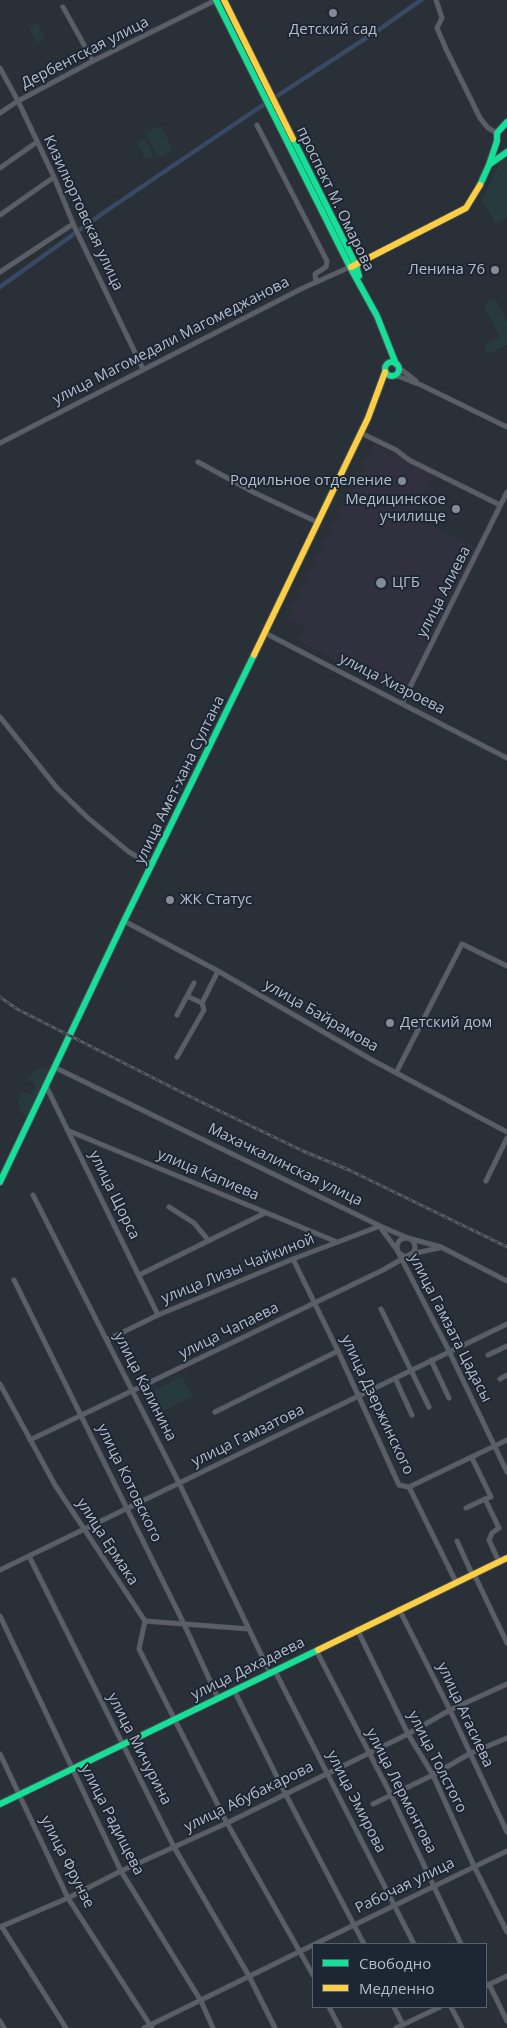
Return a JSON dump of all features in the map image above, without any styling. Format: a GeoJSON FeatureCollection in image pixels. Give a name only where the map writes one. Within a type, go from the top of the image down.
{"type":"FeatureCollection","features":[{"type":"Feature","properties":{"kind":"main road","name":"проспект М. Омарова"},"geometry":{"type":"LineString","coordinates":[[216,0],[353,266],[385,332],[397,365]]}},
{"type":"Feature","properties":{"kind":"main road","name":"проспект М. Омарова"},"geometry":{"type":"LineString","coordinates":[[224,0],[268,98]]}},
{"type":"Feature","properties":{"kind":"main road"},"geometry":{"type":"LineString","coordinates":[[353,266],[461,212],[474,197],[489,165],[497,133],[506,124]]}},
{"type":"Feature","properties":{"kind":"main road"},"geometry":{"type":"LineString","coordinates":[[489,165],[507,151],[501,148],[496,141]]}},
{"type":"Feature","properties":{"kind":"main road"},"geometry":{"type":"LineString","coordinates":[[380,389],[385,372],[388,344]]}},
{"type":"Feature","properties":{"kind":"main road"},"geometry":{"type":"LineString","coordinates":[[380,389],[394,375],[397,365],[393,362],[386,364]]}},
{"type":"Feature","properties":{"kind":"main road"},"geometry":{"type":"LineString","coordinates":[[385,372],[394,375]]}},
{"type":"Feature","properties":{"kind":"main road","name":"улица Амет-хана Султана"},"geometry":{"type":"LineString","coordinates":[[0,1182],[124,921],[266,633],[380,389]]}},
{"type":"Feature","properties":{"kind":"main road","name":"улица Дахадаева"},"geometry":{"type":"LineString","coordinates":[[0,1804],[507,1558]]}},
{"type":"Feature","properties":{"kind":"street","name":"Дербентская улица"},"geometry":{"type":"LineString","coordinates":[[0,113],[18,101],[93,61],[216,0]]}},
{"type":"Feature","properties":{"kind":"street"},"geometry":{"type":"LineString","coordinates":[[436,0],[442,18],[437,28],[446,49],[480,118],[488,128],[497,133]]}},
{"type":"Feature","properties":{"kind":"street"},"geometry":{"type":"LineString","coordinates":[[63,7],[93,61]]}},
{"type":"Feature","properties":{"kind":"street","name":"Кизилюртовская улица"},"geometry":{"type":"LineString","coordinates":[[0,68],[18,101],[78,235],[143,369]]}},
{"type":"Feature","properties":{"kind":"street"},"geometry":{"type":"LineString","coordinates":[[257,125],[326,261],[326,267],[314,274],[316,282]]}},
{"type":"Feature","properties":{"kind":"street"},"geometry":{"type":"LineString","coordinates":[[0,168],[37,142]]}},
{"type":"Feature","properties":{"kind":"street"},"geometry":{"type":"LineString","coordinates":[[0,215],[54,178]]}},
{"type":"Feature","properties":{"kind":"street"},"geometry":{"type":"LineString","coordinates":[[0,272],[74,226]]}},
{"type":"Feature","properties":{"kind":"street","name":"улица Магомедали Магомеджановa"},"geometry":{"type":"LineString","coordinates":[[0,443],[316,282],[353,266]]}},
{"type":"Feature","properties":{"kind":"street"},"geometry":{"type":"LineString","coordinates":[[397,365],[421,385]]}},
{"type":"Feature","properties":{"kind":"street"},"geometry":{"type":"LineString","coordinates":[[394,375],[421,385],[507,427]]}},
{"type":"Feature","properties":{"kind":"street"},"geometry":{"type":"LineString","coordinates":[[361,433],[500,505]]}},
{"type":"Feature","properties":{"kind":"street"},"geometry":{"type":"LineString","coordinates":[[198,462],[255,493],[317,522]]}},
{"type":"Feature","properties":{"kind":"street","name":"улица Алиева"},"geometry":{"type":"LineString","coordinates":[[402,703],[507,492]]}},
{"type":"Feature","properties":{"kind":"street","name":"улица Хизроева"},"geometry":{"type":"LineString","coordinates":[[266,633],[507,758]]}},
{"type":"Feature","properties":{"kind":"street"},"geometry":{"type":"LineString","coordinates":[[0,717],[57,788],[88,818],[129,852],[152,865]]}},
{"type":"Feature","properties":{"kind":"street","name":"улица Байрамова"},"geometry":{"type":"LineString","coordinates":[[124,921],[218,971],[396,1073],[507,1132]]}},
{"type":"Feature","properties":{"kind":"street"},"geometry":{"type":"LineString","coordinates":[[396,1073],[462,944],[507,966]]}},
{"type":"Feature","properties":{"kind":"street"},"geometry":{"type":"LineString","coordinates":[[177,1057],[204,1010],[202,1003],[218,971]]}},
{"type":"Feature","properties":{"kind":"street"},"geometry":{"type":"LineString","coordinates":[[177,1015],[194,983]]}},
{"type":"Feature","properties":{"kind":"street"},"geometry":{"type":"LineString","coordinates":[[187,996],[202,1003]]}},
{"type":"Feature","properties":{"kind":"street","name":"Махачкалинская улица"},"geometry":{"type":"LineString","coordinates":[[54,1067],[380,1226],[408,1238],[441,1247],[507,1281]]}},
{"type":"Feature","properties":{"kind":"street","name":"улица Щорса"},"geometry":{"type":"LineString","coordinates":[[46,1086],[70,1131],[158,1315]]}},
{"type":"Feature","properties":{"kind":"street","name":"улица Капиева"},"geometry":{"type":"LineString","coordinates":[[70,1131],[337,1242]]}},
{"type":"Feature","properties":{"kind":"street"},"geometry":{"type":"LineString","coordinates":[[486,1181],[507,1138]]}},
{"type":"Feature","properties":{"kind":"street","name":"улица Калинина"},"geometry":{"type":"LineString","coordinates":[[33,1195],[179,1483],[249,1629],[273,1672]]}},
{"type":"Feature","properties":{"kind":"street"},"geometry":{"type":"LineString","coordinates":[[169,1207],[194,1223],[209,1241]]}},
{"type":"Feature","properties":{"kind":"street"},"geometry":{"type":"LineString","coordinates":[[139,1275],[265,1213]]}},
{"type":"Feature","properties":{"kind":"street","name":"улица Лизы Чайкиной"},"geometry":{"type":"LineString","coordinates":[[107,1340],[158,1315],[292,1259],[380,1226]]}},
{"type":"Feature","properties":{"kind":"street","name":"улица Гамзата Цадасы"},"geometry":{"type":"LineString","coordinates":[[380,1226],[397,1250],[449,1351],[507,1472]]}},
{"type":"Feature","properties":{"kind":"street"},"geometry":{"type":"LineString","coordinates":[[403,1238],[408,1238],[414,1244],[414,1249],[411,1254],[403,1255],[397,1250],[399,1242],[403,1238]]}},
{"type":"Feature","properties":{"kind":"street","name":"улица Чапаева"},"geometry":{"type":"LineString","coordinates":[[30,1440],[133,1392],[411,1254],[441,1247]]}},
{"type":"Feature","properties":{"kind":"street","name":"улица Дзержинского"},"geometry":{"type":"LineString","coordinates":[[292,1259],[359,1395],[399,1485],[409,1488],[456,1582]]}},
{"type":"Feature","properties":{"kind":"street","name":"улица Котовского"},"geometry":{"type":"LineString","coordinates":[[14,1280],[184,1624],[218,1698]]}},
{"type":"Feature","properties":{"kind":"street"},"geometry":{"type":"LineString","coordinates":[[381,1310],[429,1406]]}},
{"type":"Feature","properties":{"kind":"street","name":"улица Гамзатова"},"geometry":{"type":"LineString","coordinates":[[0,1570],[507,1324]]}},
{"type":"Feature","properties":{"kind":"street"},"geometry":{"type":"LineString","coordinates":[[488,1355],[507,1346]]}},
{"type":"Feature","properties":{"kind":"street"},"geometry":{"type":"LineString","coordinates":[[215,1412],[338,1351]]}},
{"type":"Feature","properties":{"kind":"street"},"geometry":{"type":"LineString","coordinates":[[431,1360],[449,1398]]}},
{"type":"Feature","properties":{"kind":"street"},"geometry":{"type":"LineString","coordinates":[[500,1379],[507,1375]]}},
{"type":"Feature","properties":{"kind":"street"},"geometry":{"type":"LineString","coordinates":[[395,1378],[412,1415]]}},
{"type":"Feature","properties":{"kind":"street","name":"улица Ермака"},"geometry":{"type":"LineString","coordinates":[[0,1384],[55,1485],[145,1621]]}},
{"type":"Feature","properties":{"kind":"street"},"geometry":{"type":"LineString","coordinates":[[409,1488],[507,1440]]}},
{"type":"Feature","properties":{"kind":"street"},"geometry":{"type":"LineString","coordinates":[[466,1508],[491,1497],[472,1458]]}},
{"type":"Feature","properties":{"kind":"street"},"geometry":{"type":"LineString","coordinates":[[485,1499],[499,1528],[492,1533],[490,1540],[499,1562]]}},
{"type":"Feature","properties":{"kind":"street"},"geometry":{"type":"LineString","coordinates":[[457,1541],[507,1643]]}},
{"type":"Feature","properties":{"kind":"street","name":"улица Мичурина"},"geometry":{"type":"LineString","coordinates":[[30,1556],[122,1746],[174,1847],[249,1976],[275,2028]]}},
{"type":"Feature","properties":{"kind":"street","name":"улица Агасиева"},"geometry":{"type":"LineString","coordinates":[[399,1609],[450,1710],[507,1832]]}},
{"type":"Feature","properties":{"kind":"street","name":"улица Радищева"},"geometry":{"type":"LineString","coordinates":[[0,1616],[121,1871],[201,2001],[213,2028]]}},
{"type":"Feature","properties":{"kind":"street"},"geometry":{"type":"LineString","coordinates":[[249,1629],[145,1621],[139,1649],[173,1720],[227,1823],[312,1973]]}},
{"type":"Feature","properties":{"kind":"street","name":"улица Толстого"},"geometry":{"type":"LineString","coordinates":[[357,1630],[408,1734],[433,1775],[474,1866],[507,1932]]}},
{"type":"Feature","properties":{"kind":"street","name":"улица Лермонтова"},"geometry":{"type":"LineString","coordinates":[[316,1650],[391,1796],[461,1943]]}},
{"type":"Feature","properties":{"kind":"street","name":"улица Эмирова"},"geometry":{"type":"LineString","coordinates":[[273,1672],[327,1772],[414,1943]]}},
{"type":"Feature","properties":{"kind":"street","name":"улица Абубакарова"},"geometry":{"type":"LineString","coordinates":[[1,1927],[68,1898],[121,1871],[227,1823],[327,1772],[408,1734],[450,1710],[507,1684]]}},
{"type":"Feature","properties":{"kind":"street"},"geometry":{"type":"LineString","coordinates":[[234,1690],[285,1794],[363,1943]]}},
{"type":"Feature","properties":{"kind":"street"},"geometry":{"type":"LineString","coordinates":[[373,1804],[433,1775],[470,1754],[507,1738]]}},
{"type":"Feature","properties":{"kind":"street","name":"улица Фрунзе"},"geometry":{"type":"LineString","coordinates":[[0,1754],[68,1898],[151,2026]]}},
{"type":"Feature","properties":{"kind":"street","name":"Рабочая улица"},"geometry":{"type":"LineString","coordinates":[[318,1943],[507,1851]]}},
{"type":"Feature","properties":{"kind":"street"},"geometry":{"type":"LineString","coordinates":[[1,1927],[66,2028]]}},
{"type":"Feature","properties":{"kind":"street","name":"Рабочая улица"},"geometry":{"type":"LineString","coordinates":[[144,2028],[312,1946]]}},
{"type":"Feature","properties":{"kind":"street"},"geometry":{"type":"LineString","coordinates":[[507,1976],[487,1985],[507,2021]]}},
{"type":"Feature","properties":{"kind":"street"},"geometry":{"type":"LineString","coordinates":[[330,2008],[340,2028]]}},
{"type":"Feature","properties":{"kind":"street"},"geometry":{"type":"LineString","coordinates":[[395,2008],[409,2028]]}},
{"type":"Feature","properties":{"kind":"street"},"geometry":{"type":"LineString","coordinates":[[396,2028],[438,2008]]}},
{"type":"Feature","properties":{"kind":"street"},"geometry":{"type":"LineString","coordinates":[[452,2008],[462,2028]]}},
{"type":"Feature","properties":{"kind":"street"},"geometry":{"type":"LineString","coordinates":[[0,2021],[4,2028]]}},
{"type":"Feature","properties":{"kind":"shaded area","name":"ЦГБ"},"geometry":{"type":"Polygon","coordinates":[[[374,444],[434,473],[412,515],[476,548],[402,696],[299,641],[305,628],[287,618],[374,444]]]}},
{"type":"Feature","properties":{"kind":"green space"},"geometry":{"type":"Polygon","coordinates":[[[38,23],[45,39],[37,43],[29,27],[38,23]]]}},
{"type":"Feature","properties":{"kind":"green space"},"geometry":{"type":"Polygon","coordinates":[[[161,125],[173,151],[158,158],[146,133],[161,125]]]}},
{"type":"Feature","properties":{"kind":"green space"},"geometry":{"type":"Polygon","coordinates":[[[145,139],[153,155],[145,159],[137,143],[145,139]]]}},
{"type":"Feature","properties":{"kind":"green space"},"geometry":{"type":"Polygon","coordinates":[[[507,156],[507,218],[496,224],[482,200],[500,162],[507,156]]]}},
{"type":"Feature","properties":{"kind":"green space"},"geometry":{"type":"Polygon","coordinates":[[[495,299],[507,322],[507,345],[488,354],[484,345],[500,337],[484,305],[495,299]]]}},
{"type":"Feature","properties":{"kind":"green space"},"geometry":{"type":"Polygon","coordinates":[[[44,1068],[49,1070],[27,1117],[21,1113],[18,1104],[21,1091],[31,1095],[36,1084],[27,1079],[36,1070],[44,1068]]]}},
{"type":"Feature","properties":{"kind":"green space"},"geometry":{"type":"Polygon","coordinates":[[[182,1376],[193,1396],[158,1414],[148,1394],[182,1376]]]}},
{"type":"Feature","properties":{"kind":"waterway"},"geometry":{"type":"LineString","coordinates":[[0,287],[106,211],[421,0]]}},
{"type":"Feature","properties":{"kind":"railway"},"geometry":{"type":"LineString","coordinates":[[0,997],[17,1009],[199,1101],[303,1151],[349,1170],[507,1247]]}},
{"type":"Feature","properties":{"kind":"traffic: fast"},"geometry":{"type":"LineString","coordinates":[[216,0],[350,267],[377,316],[396,364]]}},
{"type":"Feature","properties":{"kind":"traffic: fast"},"geometry":{"type":"LineString","coordinates":[[480,185],[497,141],[497,133],[507,122]]}},
{"type":"Feature","properties":{"kind":"traffic: fast"},"geometry":{"type":"LineString","coordinates":[[293,139],[356,265],[359,276]]}},
{"type":"Feature","properties":{"kind":"traffic: fast"},"geometry":{"type":"LineString","coordinates":[[490,164],[507,152]]}},
{"type":"Feature","properties":{"kind":"traffic: fast"},"geometry":{"type":"LineString","coordinates":[[392,362],[397,364],[399,369],[397,374],[392,376],[387,374],[385,369],[387,364],[392,362]]}},
{"type":"Feature","properties":{"kind":"traffic: fast"},"geometry":{"type":"LineString","coordinates":[[0,1182],[124,921],[254,655]]}},
{"type":"Feature","properties":{"kind":"traffic: fast"},"geometry":{"type":"LineString","coordinates":[[0,1804],[318,1650]]}},
{"type":"Feature","properties":{"kind":"traffic: slow"},"geometry":{"type":"LineString","coordinates":[[224,0],[293,139]]}},
{"type":"Feature","properties":{"kind":"traffic: slow"},"geometry":{"type":"LineString","coordinates":[[351,267],[466,208],[480,185]]}},
{"type":"Feature","properties":{"kind":"traffic: slow"},"geometry":{"type":"LineString","coordinates":[[254,655],[368,418],[385,372]]}},
{"type":"Feature","properties":{"kind":"traffic: slow"},"geometry":{"type":"LineString","coordinates":[[318,1650],[507,1558]]}},
{"type":"Feature","properties":{"kind":"place","name":"Детский сад"},"geometry":{"type":"Point","coordinates":[333,13]}},
{"type":"Feature","properties":{"kind":"place","name":"Ленина 76"},"geometry":{"type":"Point","coordinates":[495,270]}},
{"type":"Feature","properties":{"kind":"place","name":"Родильное отделение"},"geometry":{"type":"Point","coordinates":[402,481]}},
{"type":"Feature","properties":{"kind":"place","name":"Медицинское училище"},"geometry":{"type":"Point","coordinates":[456,509]}},
{"type":"Feature","properties":{"kind":"place","name":"ЦГБ"},"geometry":{"type":"Point","coordinates":[381,583]}},
{"type":"Feature","properties":{"kind":"place","name":"ЖК Статус"},"geometry":{"type":"Point","coordinates":[170,900]}},
{"type":"Feature","properties":{"kind":"place","name":"Детский дом"},"geometry":{"type":"Point","coordinates":[390,1023]}}]}
